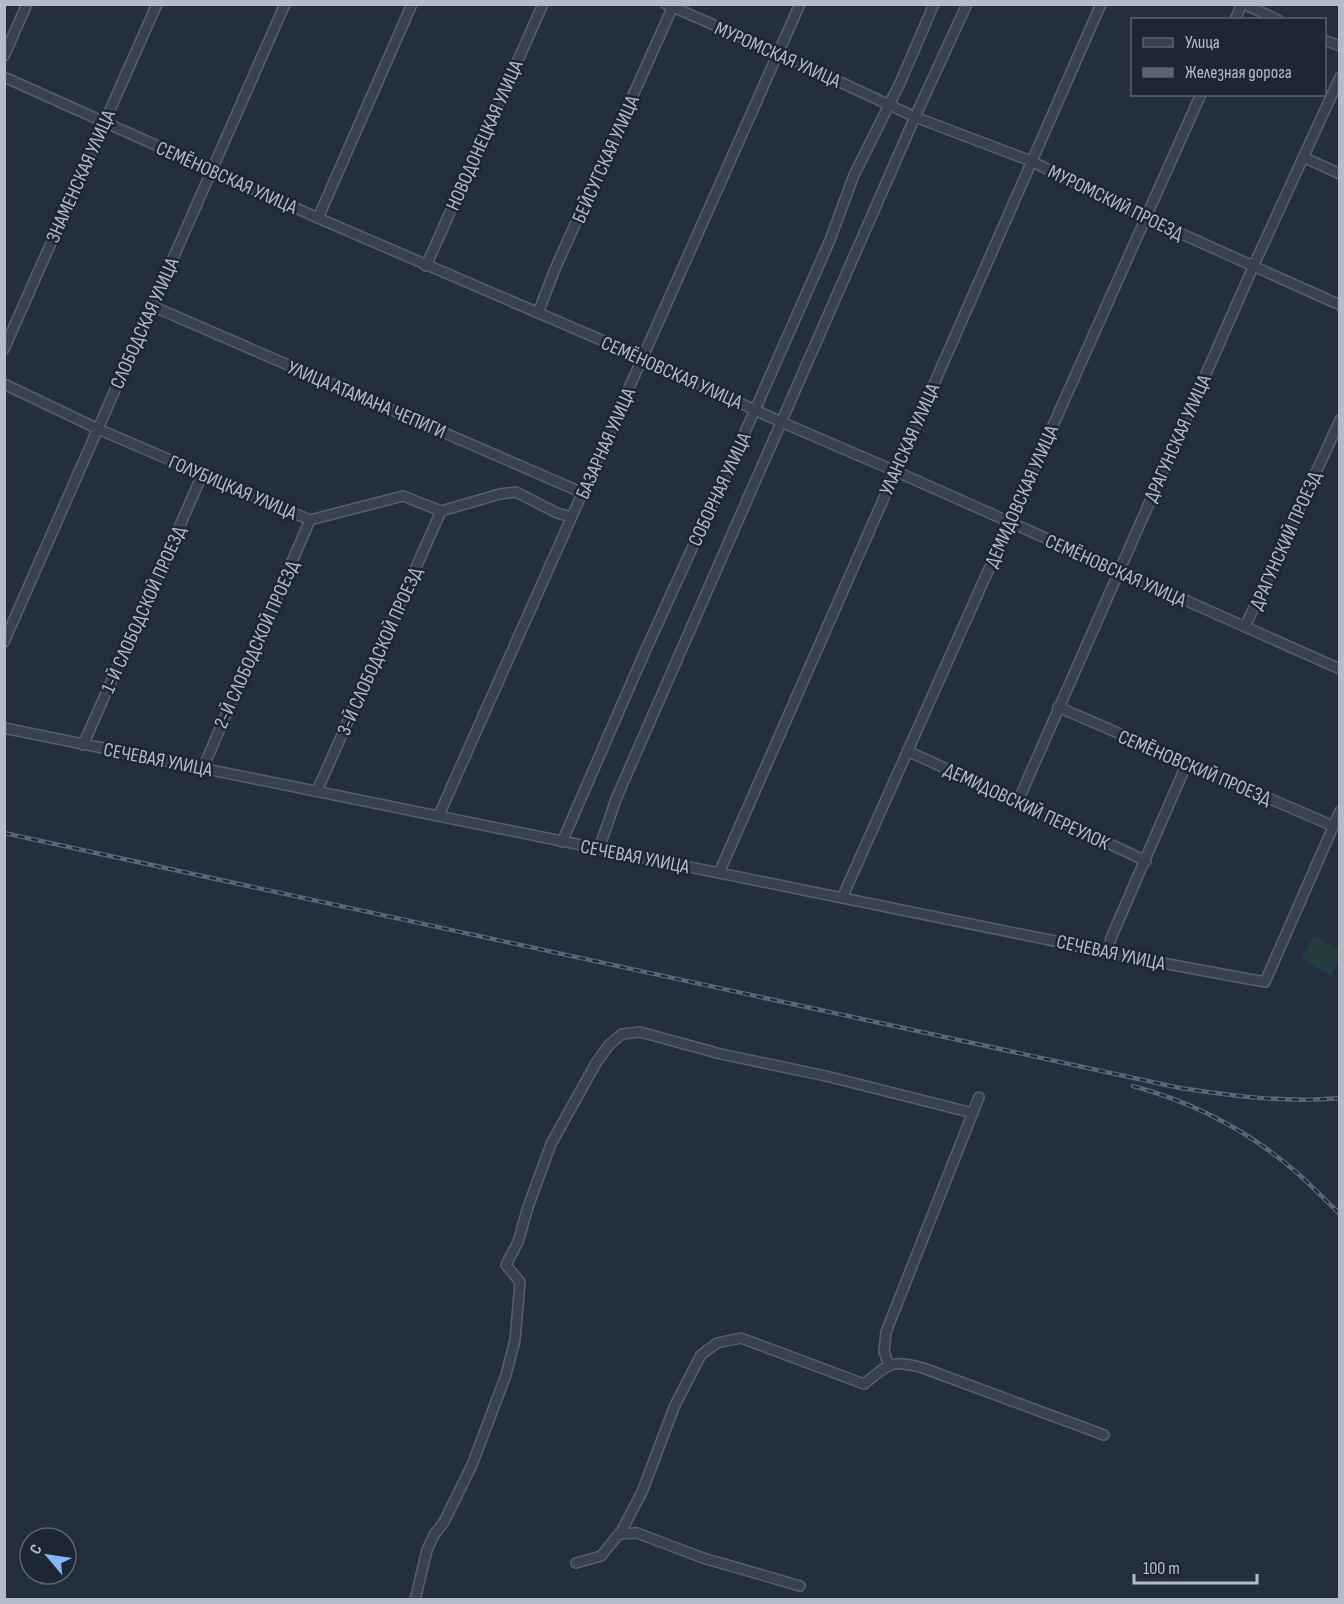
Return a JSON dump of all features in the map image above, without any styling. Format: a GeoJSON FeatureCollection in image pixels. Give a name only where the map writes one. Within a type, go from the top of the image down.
{"type":"FeatureCollection","features":[{"type":"Feature","properties":{"kind":"street"},"geometry":{"type":"LineString","coordinates":[[4,56],[27,4]]}},
{"type":"Feature","properties":{"kind":"street","name":"ЗНАМЕНСКАЯ УЛИЦА"},"geometry":{"type":"LineString","coordinates":[[4,349],[157,4]]}},
{"type":"Feature","properties":{"kind":"street","name":"СЛОБОДСКАЯ УЛИЦА"},"geometry":{"type":"LineString","coordinates":[[4,642],[285,4]]}},
{"type":"Feature","properties":{"kind":"street"},"geometry":{"type":"LineString","coordinates":[[318,218],[412,4]]}},
{"type":"Feature","properties":{"kind":"street","name":"НОВОДОНЕЦКАЯ УЛИЦА"},"geometry":{"type":"LineString","coordinates":[[426,266],[543,4]]}},
{"type":"Feature","properties":{"kind":"street","name":"БАЗАРНАЯ УЛИЦА"},"geometry":{"type":"LineString","coordinates":[[439,815],[800,4]]}},
{"type":"Feature","properties":{"kind":"street","name":"СОБОРНАЯ УЛИЦА"},"geometry":{"type":"LineString","coordinates":[[562,842],[830,240],[854,175],[889,105],[934,4]]}},
{"type":"Feature","properties":{"kind":"street"},"geometry":{"type":"LineString","coordinates":[[599,849],[616,799],[915,117],[967,4]]}},
{"type":"Feature","properties":{"kind":"street","name":"УЛАНСКАЯ УЛИЦА"},"geometry":{"type":"LineString","coordinates":[[719,873],[1101,4]]}},
{"type":"Feature","properties":{"kind":"street"},"geometry":{"type":"LineString","coordinates":[[1236,18],[1243,4],[1274,18]]}},
{"type":"Feature","properties":{"kind":"street","name":"МУРОМСКАЯ УЛИЦА"},"geometry":{"type":"LineString","coordinates":[[671,6],[889,105]]}},
{"type":"Feature","properties":{"kind":"street","name":"БЕЙСУГСКАЯ УЛИЦА"},"geometry":{"type":"LineString","coordinates":[[538,313],[671,6]]}},
{"type":"Feature","properties":{"kind":"street","name":"СЕМЁНОВСКАЯ УЛИЦА"},"geometry":{"type":"LineString","coordinates":[[4,77],[426,266],[643,358],[755,410],[1340,669]]}},
{"type":"Feature","properties":{"kind":"street","name":"ДРАГУНСКАЯ УЛИЦА"},"geometry":{"type":"LineString","coordinates":[[1018,801],[1253,267],[1340,77]]}},
{"type":"Feature","properties":{"kind":"street","name":"ДЕМИДОВСКАЯ УЛИЦА"},"geometry":{"type":"LineString","coordinates":[[842,898],[1199,96]]}},
{"type":"Feature","properties":{"kind":"street","name":"МУРОМСКИЙ ПРОЕЗД"},"geometry":{"type":"LineString","coordinates":[[889,105],[1031,161],[1144,217],[1340,305]]}},
{"type":"Feature","properties":{"kind":"street"},"geometry":{"type":"LineString","coordinates":[[1303,157],[1340,174]]}},
{"type":"Feature","properties":{"kind":"street","name":"УЛИЦА АТАМАНА ЧЕПИГИ"},"geometry":{"type":"LineString","coordinates":[[152,306],[583,493]]}},
{"type":"Feature","properties":{"kind":"street","name":"ГОЛУБИЦКАЯ УЛИЦА"},"geometry":{"type":"LineString","coordinates":[[4,384],[98,429],[310,520],[403,496],[441,511]]}},
{"type":"Feature","properties":{"kind":"street","name":"ДРАГУНСКИЙ ПРОЕЗД"},"geometry":{"type":"LineString","coordinates":[[1245,627],[1340,420]]}},
{"type":"Feature","properties":{"kind":"street","name":"1-Й СЛОБОДСКОЙ ПРОЕЗД"},"geometry":{"type":"LineString","coordinates":[[83,745],[203,473]]}},
{"type":"Feature","properties":{"kind":"street"},"geometry":{"type":"LineString","coordinates":[[441,511],[500,494],[516,492],[557,513],[571,517]]}},
{"type":"Feature","properties":{"kind":"street","name":"3-Й СЛОБОДСКОЙ ПРОЕЗД"},"geometry":{"type":"LineString","coordinates":[[317,791],[441,511]]}},
{"type":"Feature","properties":{"kind":"street","name":"2-Й СЛОБОДСКОЙ ПРОЕЗД"},"geometry":{"type":"LineString","coordinates":[[203,768],[310,520]]}},
{"type":"Feature","properties":{"kind":"street","name":"СЕМЁНОВСКИЙ ПРОЕЗД"},"geometry":{"type":"LineString","coordinates":[[1058,707],[1333,826]]}},
{"type":"Feature","properties":{"kind":"street","name":"СЕЧЕВАЯ УЛИЦА"},"geometry":{"type":"LineString","coordinates":[[4,728],[1108,953],[1265,982],[1333,826]]}},
{"type":"Feature","properties":{"kind":"street","name":"ДЕМИДОВСКИЙ ПЕРЕУЛОК"},"geometry":{"type":"LineString","coordinates":[[907,751],[1146,861]]}},
{"type":"Feature","properties":{"kind":"street"},"geometry":{"type":"LineString","coordinates":[[1108,953],[1112,938],[1187,763]]}},
{"type":"Feature","properties":{"kind":"street"},"geometry":{"type":"LineString","coordinates":[[1333,826],[1340,811]]}},
{"type":"Feature","properties":{"kind":"street"},"geometry":{"type":"LineString","coordinates":[[415,1599],[427,1550],[434,1535],[444,1522],[471,1465],[506,1375],[515,1340],[520,1282],[506,1265],[518,1242],[551,1144],[596,1063],[609,1045],[622,1034],[640,1032],[721,1054],[826,1076],[973,1113]]}},
{"type":"Feature","properties":{"kind":"street"},"geometry":{"type":"LineString","coordinates":[[889,1365],[884,1352],[886,1332],[979,1097]]}},
{"type":"Feature","properties":{"kind":"street"},"geometry":{"type":"LineString","coordinates":[[576,1563],[601,1556],[620,1534],[645,1483],[675,1405],[701,1355],[717,1343],[741,1338],[864,1384],[889,1365],[900,1361],[1104,1436]]}},
{"type":"Feature","properties":{"kind":"street"},"geometry":{"type":"LineString","coordinates":[[620,1534],[637,1533],[703,1558],[800,1586]]}},
{"type":"Feature","properties":{"kind":"green space"},"geometry":{"type":"Polygon","coordinates":[[[1314,936],[1339,950],[1339,960],[1331,975],[1301,958],[1314,936]]]}},
{"type":"Feature","properties":{"kind":"railway"},"geometry":{"type":"LineString","coordinates":[[4,833],[1180,1088],[1279,1099],[1340,1098]]}},
{"type":"Feature","properties":{"kind":"railway"},"geometry":{"type":"LineString","coordinates":[[1133,1086],[1177,1100],[1239,1131],[1278,1157],[1340,1214]]}}]}
